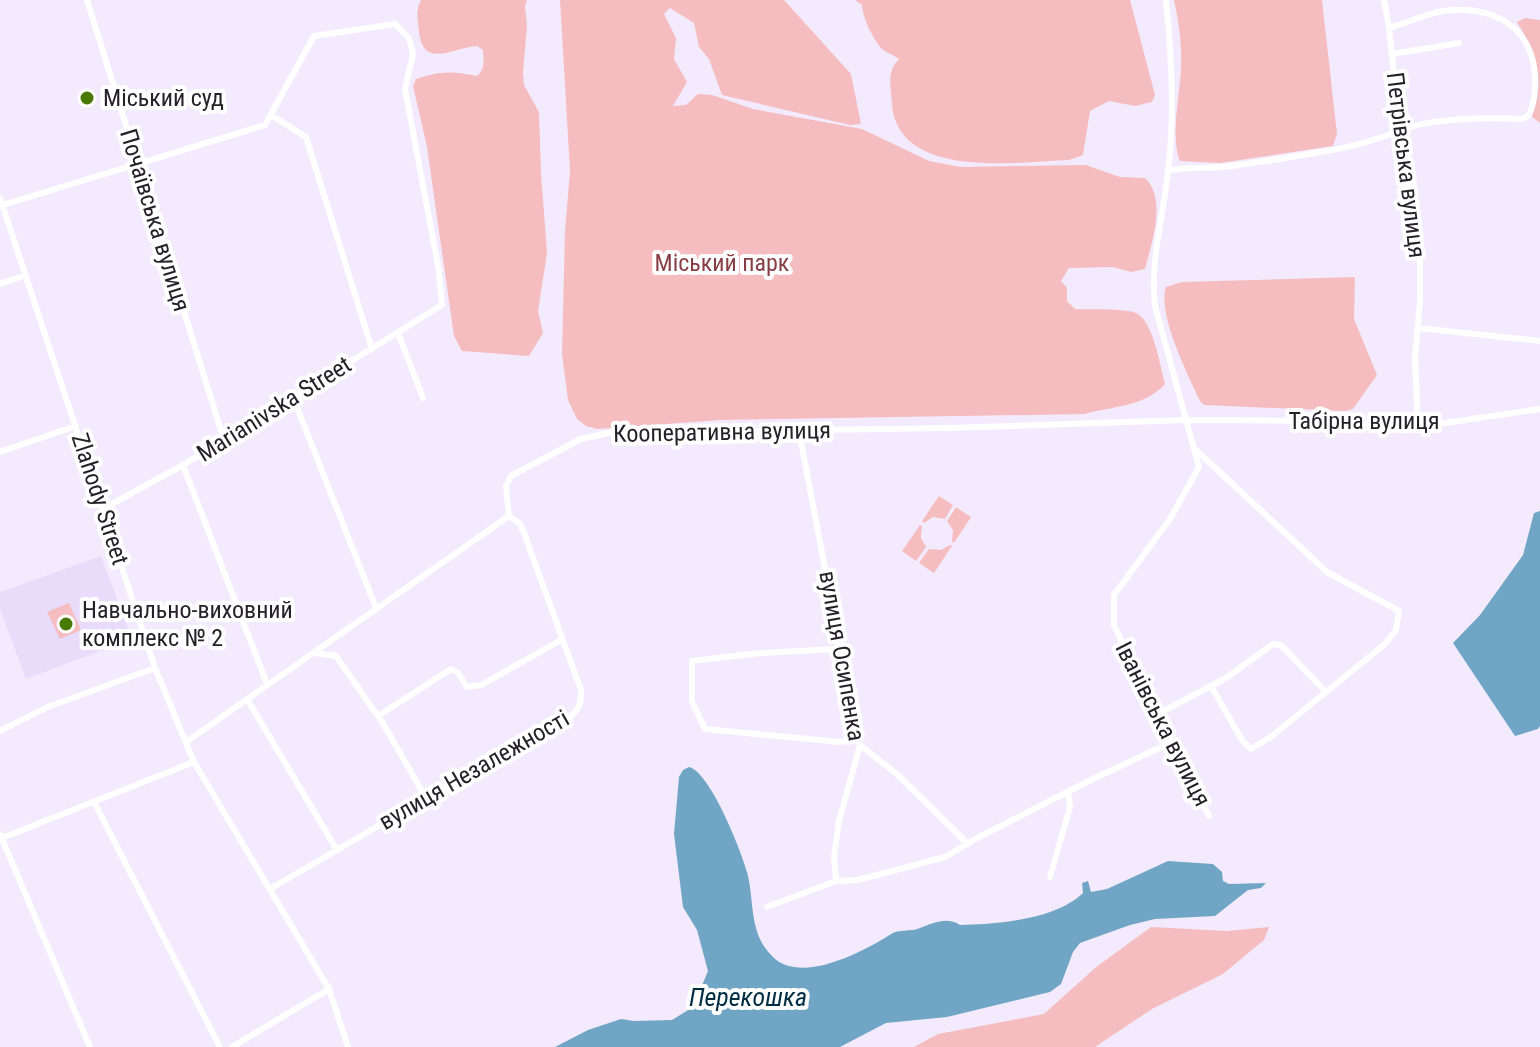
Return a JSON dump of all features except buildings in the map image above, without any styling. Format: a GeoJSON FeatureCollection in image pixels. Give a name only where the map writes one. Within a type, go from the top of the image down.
{"type":"FeatureCollection","features":[{"type":"Feature","properties":{"kind":"street","name":"Почаївська вулиця"},"geometry":{"type":"LineString","coordinates":[[87,0],[224,440]]}},
{"type":"Feature","properties":{"kind":"street","name":"Іванівська вулиця"},"geometry":{"type":"LineString","coordinates":[[1166,0],[1173,110],[1168,171],[1152,279],[1155,306],[1199,467],[1170,519],[1114,595],[1114,625],[1156,715],[1209,816]]}},
{"type":"Feature","properties":{"kind":"street","name":"Петрівська вулиця"},"geometry":{"type":"LineString","coordinates":[[1384,0],[1400,130],[1413,176],[1420,242],[1415,357],[1418,427]]}},
{"type":"Feature","properties":{"kind":"street"},"geometry":{"type":"LineString","coordinates":[[1439,12],[1441,0]]}},
{"type":"Feature","properties":{"kind":"street"},"geometry":{"type":"LineString","coordinates":[[1168,171],[1187,167],[1220,167],[1335,149],[1386,138],[1400,130],[1478,118],[1523,119],[1531,110],[1536,79],[1532,58],[1524,37],[1507,20],[1483,13],[1439,12],[1389,28]]}},
{"type":"Feature","properties":{"kind":"street","name":"Marianivska Street"},"geometry":{"type":"LineString","coordinates":[[103,509],[183,465],[442,305],[439,271],[405,89],[413,54],[409,38],[395,24],[314,36],[271,115]]}},
{"type":"Feature","properties":{"kind":"street"},"geometry":{"type":"LineString","coordinates":[[1392,54],[1459,43]]}},
{"type":"Feature","properties":{"kind":"street"},"geometry":{"type":"LineString","coordinates":[[2,202],[138,165],[265,125],[271,115],[306,137],[372,349]]}},
{"type":"Feature","properties":{"kind":"street","name":"Zlahody Street"},"geometry":{"type":"LineString","coordinates":[[2,202],[155,668],[194,762],[329,989],[348,1047]]}},
{"type":"Feature","properties":{"kind":"street"},"geometry":{"type":"LineString","coordinates":[[0,284],[26,275]]}},
{"type":"Feature","properties":{"kind":"street"},"geometry":{"type":"LineString","coordinates":[[1418,328],[1540,341]]}},
{"type":"Feature","properties":{"kind":"street"},"geometry":{"type":"LineString","coordinates":[[398,333],[423,398]]}},
{"type":"Feature","properties":{"kind":"street"},"geometry":{"type":"LineString","coordinates":[[293,397],[376,608]]}},
{"type":"Feature","properties":{"kind":"street","name":"Табірна вулиця"},"geometry":{"type":"LineString","coordinates":[[1186,420],[1324,421],[1418,427],[1540,409]]}},
{"type":"Feature","properties":{"kind":"street","name":"Кооперативна вулиця"},"geometry":{"type":"LineString","coordinates":[[509,516],[506,486],[511,476],[581,439],[608,433],[1186,420]]}},
{"type":"Feature","properties":{"kind":"street"},"geometry":{"type":"LineString","coordinates":[[0,452],[76,426]]}},
{"type":"Feature","properties":{"kind":"street","name":"вулиця Осипенка"},"geometry":{"type":"LineString","coordinates":[[799,431],[837,632],[850,722],[859,742],[839,821],[834,857],[836,881]]}},
{"type":"Feature","properties":{"kind":"street"},"geometry":{"type":"LineString","coordinates":[[1191,439],[1199,454],[1327,572],[1399,611],[1396,630],[1385,644],[1272,736],[1251,749],[1242,740],[1211,686]]}},
{"type":"Feature","properties":{"kind":"street"},"geometry":{"type":"LineString","coordinates":[[183,465],[267,684]]}},
{"type":"Feature","properties":{"kind":"street"},"geometry":{"type":"LineString","coordinates":[[186,742],[509,516]]}},
{"type":"Feature","properties":{"kind":"street","name":"вулиця Незалежності"},"geometry":{"type":"LineString","coordinates":[[270,889],[548,727],[571,717],[579,708],[581,690],[524,533],[516,520],[509,516]]}},
{"type":"Feature","properties":{"kind":"street"},"geometry":{"type":"LineString","coordinates":[[378,716],[451,669],[458,673],[467,687],[481,685],[561,640]]}},
{"type":"Feature","properties":{"kind":"street"},"geometry":{"type":"LineString","coordinates":[[1156,715],[1211,686],[1273,644],[1281,645],[1325,691]]}},
{"type":"Feature","properties":{"kind":"street"},"geometry":{"type":"LineString","coordinates":[[838,649],[760,653],[692,661],[692,702],[705,729],[859,742],[898,775],[968,844]]}},
{"type":"Feature","properties":{"kind":"street"},"geometry":{"type":"LineString","coordinates":[[316,653],[336,656],[378,716],[426,798]]}},
{"type":"Feature","properties":{"kind":"street"},"geometry":{"type":"LineString","coordinates":[[0,731],[50,706],[155,668]]}},
{"type":"Feature","properties":{"kind":"street"},"geometry":{"type":"LineString","coordinates":[[247,699],[337,850]]}},
{"type":"Feature","properties":{"kind":"street"},"geometry":{"type":"LineString","coordinates":[[767,907],[836,881],[858,880],[945,857],[1170,743]]}},
{"type":"Feature","properties":{"kind":"street"},"geometry":{"type":"LineString","coordinates":[[90,1047],[1,836],[194,762]]}},
{"type":"Feature","properties":{"kind":"street"},"geometry":{"type":"LineString","coordinates":[[1050,877],[1070,807],[1068,792]]}},
{"type":"Feature","properties":{"kind":"street"},"geometry":{"type":"LineString","coordinates":[[94,802],[220,1047]]}},
{"type":"Feature","properties":{"kind":"street"},"geometry":{"type":"LineString","coordinates":[[232,1047],[329,989]]}},
{"type":"Feature","properties":{"kind":"shaded area","name":"Навчально-виховний комплекс № 2"},"geometry":{"type":"Polygon","coordinates":[[[101,556],[132,639],[26,679],[0,609],[0,592],[101,556]]]}},
{"type":"Feature","properties":{"kind":"green space"},"geometry":{"type":"Polygon","coordinates":[[[421,0],[527,0],[523,73],[524,85],[539,112],[547,253],[538,311],[543,333],[529,356],[462,351],[454,336],[427,147],[413,86],[416,79],[440,73],[477,76],[483,67],[483,50],[477,46],[441,54],[427,50],[419,32],[417,12],[421,0]]]}},
{"type":"Feature","properties":{"kind":"green space","name":"Міський парк"},"geometry":{"type":"Polygon","coordinates":[[[560,0],[784,0],[851,74],[861,124],[850,125],[722,95],[709,59],[699,47],[694,23],[670,8],[664,14],[676,38],[674,59],[687,82],[673,106],[686,105],[698,94],[712,95],[753,109],[862,129],[929,161],[961,167],[1086,165],[1120,177],[1145,178],[1152,187],[1157,209],[1145,269],[1131,272],[1113,267],[1069,268],[1061,281],[1067,288],[1067,301],[1075,309],[1119,310],[1140,316],[1151,332],[1165,384],[1157,392],[1128,405],[1085,414],[721,420],[597,429],[586,426],[577,419],[568,400],[562,354],[570,171],[560,0]]]}},
{"type":"Feature","properties":{"kind":"green space"},"geometry":{"type":"Polygon","coordinates":[[[855,0],[1130,0],[1155,95],[1152,102],[1135,106],[1109,101],[1090,111],[1083,155],[1069,160],[992,163],[938,156],[915,146],[900,129],[892,105],[890,80],[892,69],[899,59],[879,45],[866,22],[862,5],[855,0]]]}},
{"type":"Feature","properties":{"kind":"green space"},"geometry":{"type":"Polygon","coordinates":[[[1174,0],[1322,0],[1337,134],[1333,146],[1220,163],[1180,161],[1176,128],[1181,51],[1174,0]]]}},
{"type":"Feature","properties":{"kind":"green space"},"geometry":{"type":"Polygon","coordinates":[[[1525,18],[1540,20],[1540,123],[1532,117],[1536,90],[1534,57],[1517,22],[1525,18]]]}},
{"type":"Feature","properties":{"kind":"green space"},"geometry":{"type":"Polygon","coordinates":[[[1355,277],[1354,319],[1377,375],[1353,409],[1204,405],[1200,401],[1170,328],[1164,299],[1166,287],[1182,282],[1355,277]]]}},
{"type":"Feature","properties":{"kind":"green space"},"geometry":{"type":"Polygon","coordinates":[[[939,496],[953,505],[945,519],[933,517],[924,523],[922,521],[939,496]]]}},
{"type":"Feature","properties":{"kind":"green space"},"geometry":{"type":"Polygon","coordinates":[[[956,507],[971,517],[954,543],[953,530],[947,521],[956,507]]]}},
{"type":"Feature","properties":{"kind":"green space"},"geometry":{"type":"Polygon","coordinates":[[[920,525],[921,538],[926,547],[916,561],[902,551],[920,525]]]}},
{"type":"Feature","properties":{"kind":"green space"},"geometry":{"type":"Polygon","coordinates":[[[950,545],[934,573],[919,563],[929,549],[941,550],[950,545]]]}},
{"type":"Feature","properties":{"kind":"green space"},"geometry":{"type":"Polygon","coordinates":[[[69,603],[81,630],[60,639],[47,612],[69,603]]]}},
{"type":"Feature","properties":{"kind":"green space"},"geometry":{"type":"Polygon","coordinates":[[[1151,927],[1227,931],[1269,927],[1264,940],[1223,974],[1152,1009],[1095,1047],[914,1047],[938,1034],[1044,1014],[1095,968],[1151,927]]]}},
{"type":"Feature","properties":{"kind":"water"},"geometry":{"type":"Polygon","coordinates":[[[1540,511],[1540,726],[1515,736],[1453,643],[1480,615],[1523,555],[1534,513],[1540,511]]]}},
{"type":"Feature","properties":{"kind":"water","name":"Перекошка"},"geometry":{"type":"Polygon","coordinates":[[[689,767],[706,782],[732,830],[747,872],[760,938],[773,957],[785,965],[816,967],[866,949],[894,932],[940,921],[960,925],[1008,922],[1042,915],[1083,893],[1082,883],[1088,881],[1091,892],[1107,889],[1168,861],[1213,864],[1222,872],[1223,881],[1229,884],[1266,883],[1261,888],[1248,890],[1215,916],[1155,919],[1080,943],[1073,952],[1061,984],[1050,992],[947,1017],[886,1023],[840,1047],[555,1047],[588,1030],[621,1019],[672,1020],[693,1007],[708,971],[697,930],[683,907],[674,834],[679,777],[689,767]]]}},
{"type":"Feature","properties":{"kind":"place","name":"Міський суд"},"geometry":{"type":"Point","coordinates":[87,98]}},
{"type":"Feature","properties":{"kind":"place","name":"Навчально-виховний комплекс № 2"},"geometry":{"type":"Point","coordinates":[66,624]}}]}
